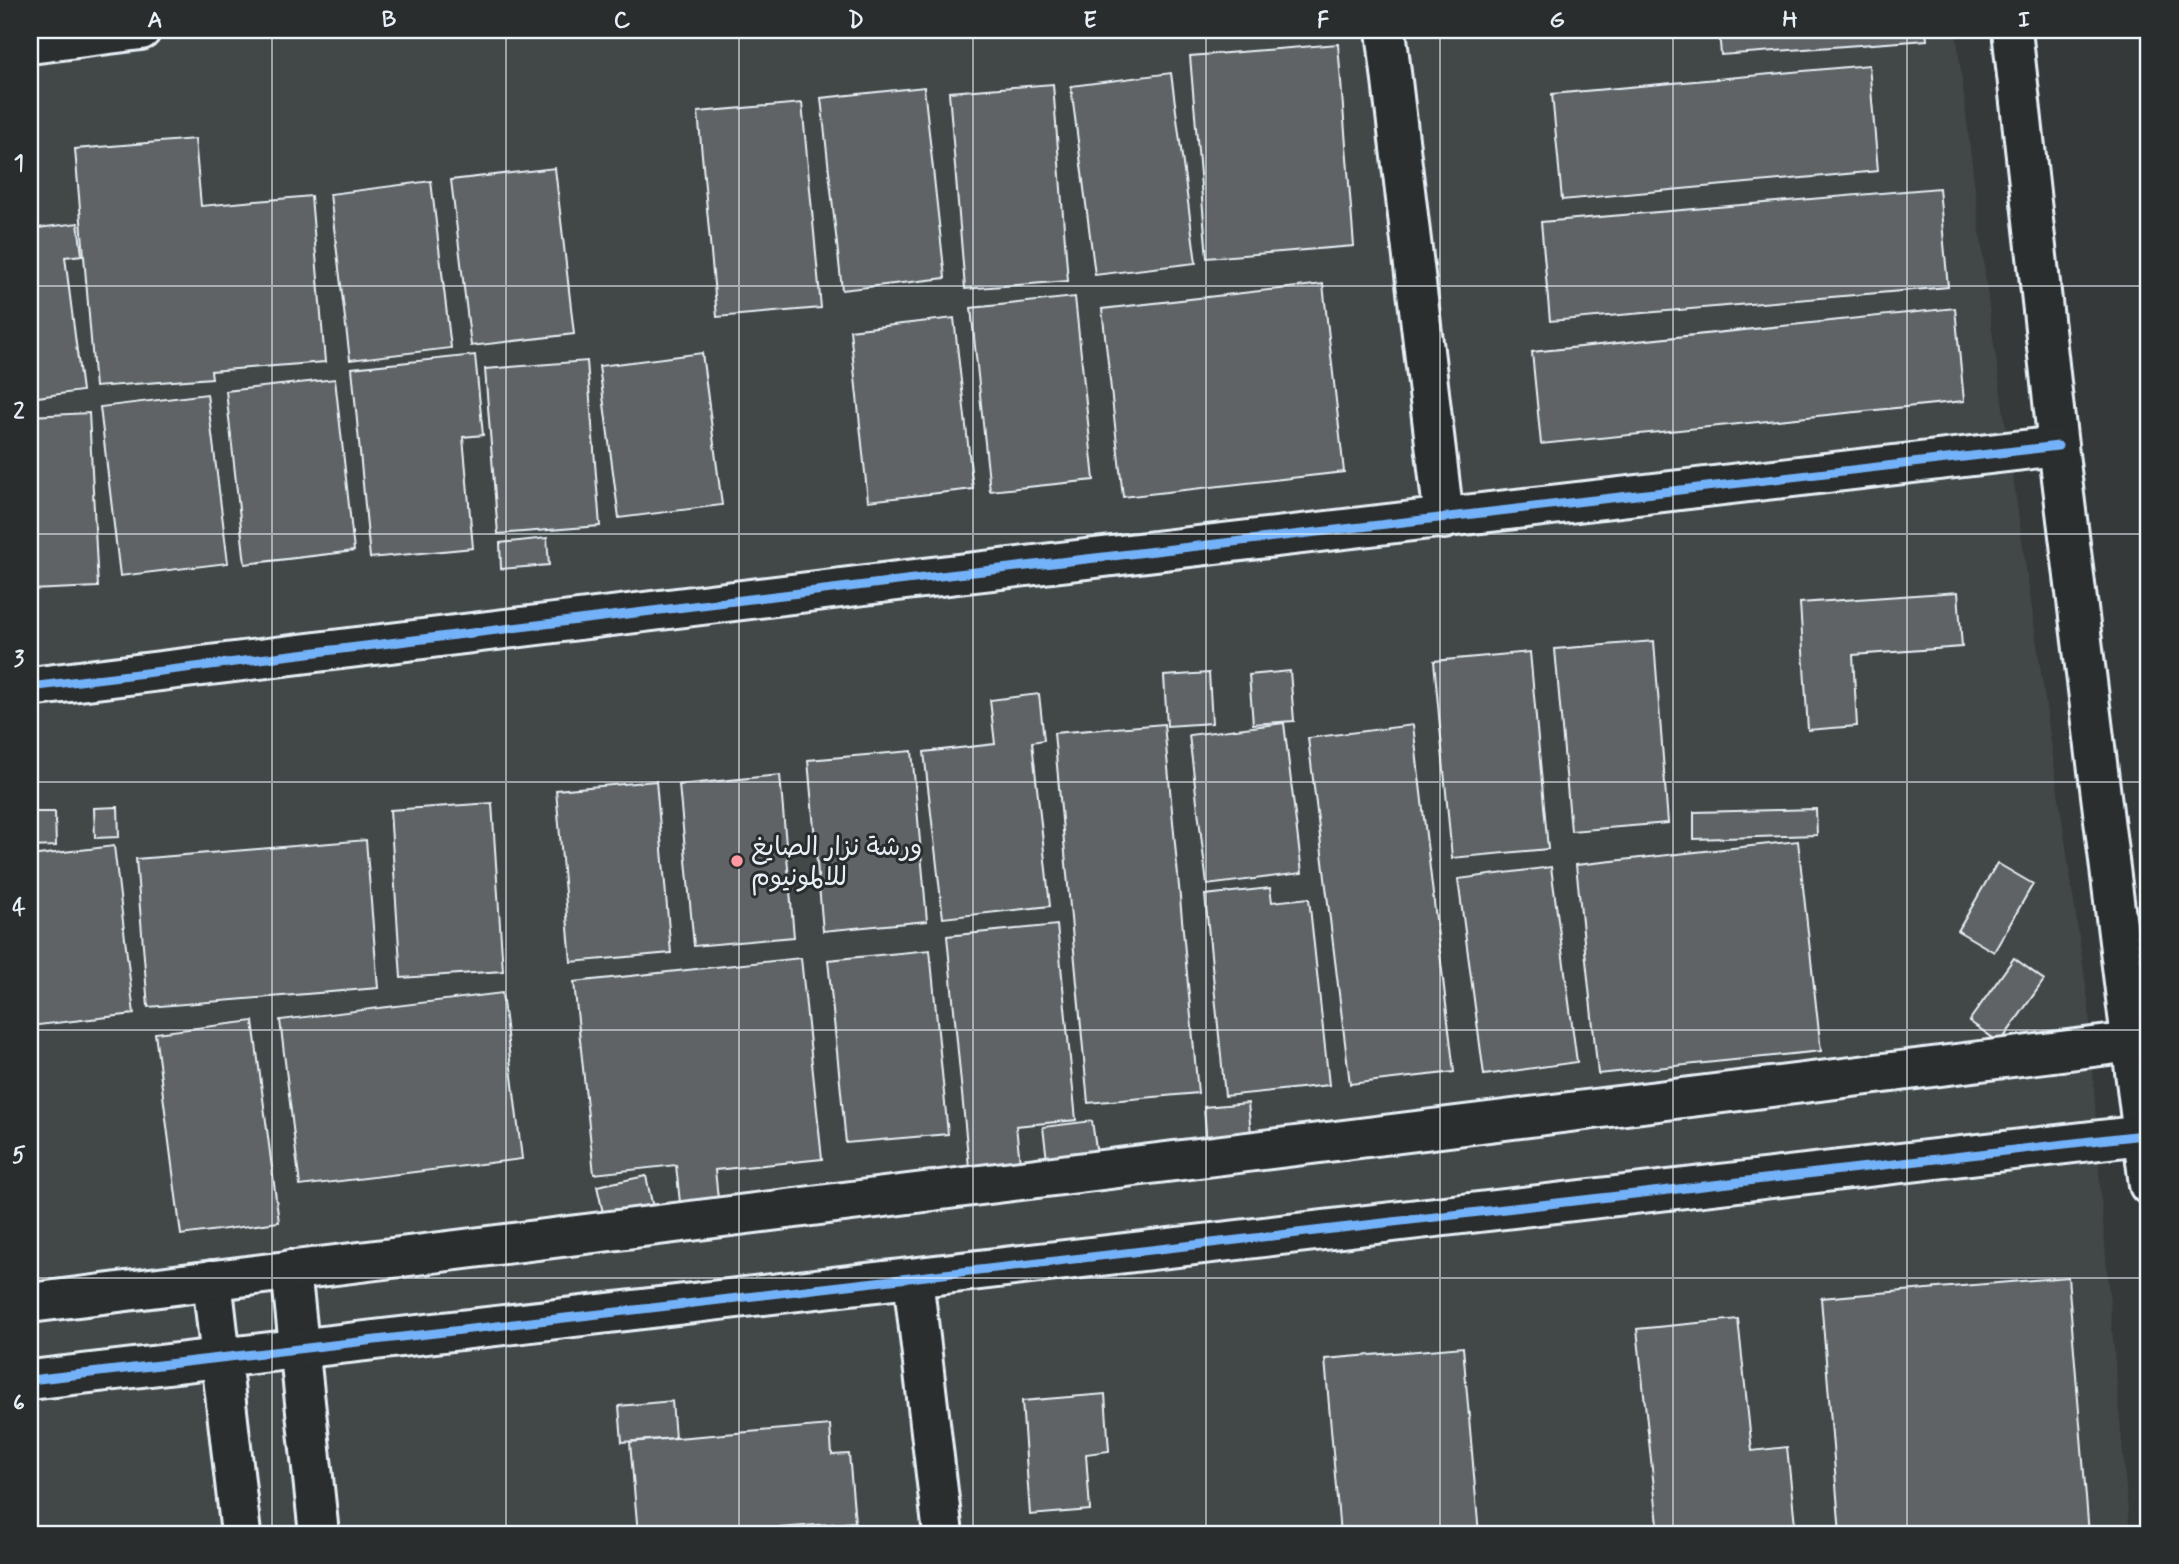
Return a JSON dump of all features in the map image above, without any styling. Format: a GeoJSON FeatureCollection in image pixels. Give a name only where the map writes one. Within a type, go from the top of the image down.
{"type":"FeatureCollection","features":[{"type":"Feature","properties":{"kind":"street"},"geometry":{"type":"LineString","coordinates":[[30,44],[141,30]]}},
{"type":"Feature","properties":{"kind":"street"},"geometry":{"type":"LineString","coordinates":[[1386,30],[1444,519]]}},
{"type":"Feature","properties":{"kind":"street"},"geometry":{"type":"LineString","coordinates":[[2012,30],[2058,446],[2149,1185]]}},
{"type":"Feature","properties":{"kind":"street"},"geometry":{"type":"LineString","coordinates":[[30,687],[892,582],[2058,446]]}},
{"type":"Feature","properties":{"kind":"street"},"geometry":{"type":"LineString","coordinates":[[30,1303],[2133,1042]]}},
{"type":"Feature","properties":{"kind":"street"},"geometry":{"type":"LineString","coordinates":[[30,1380],[2143,1135]]}},
{"type":"Feature","properties":{"kind":"street"},"geometry":{"type":"LineString","coordinates":[[291,1270],[319,1534]]}},
{"type":"Feature","properties":{"kind":"street"},"geometry":{"type":"LineString","coordinates":[[913,1278],[943,1534]]}},
{"type":"Feature","properties":{"kind":"street"},"geometry":{"type":"LineString","coordinates":[[212,1280],[241,1534]]}},
{"type":"Feature","properties":{"kind":"shaded area"},"geometry":{"type":"Polygon","coordinates":[[[30,30],[1956,30],[1991,323],[2089,1007],[2101,1200],[2130,1534],[30,1534],[30,30]]]}},
{"type":"Feature","properties":{"kind":"building"},"geometry":{"type":"Polygon","coordinates":[[[1719,30],[1926,30],[1927,40],[1721,55],[1719,30]]]}},
{"type":"Feature","properties":{"kind":"building"},"geometry":{"type":"Polygon","coordinates":[[[1338,44],[1354,246],[1207,258],[1190,56],[1338,44]]]}},
{"type":"Feature","properties":{"kind":"building"},"geometry":{"type":"Polygon","coordinates":[[[1869,65],[1878,171],[1562,200],[1552,94],[1869,65]]]}},
{"type":"Feature","properties":{"kind":"building"},"geometry":{"type":"Polygon","coordinates":[[[1171,73],[1196,263],[1095,275],[1071,86],[1171,73]]]}},
{"type":"Feature","properties":{"kind":"building"},"geometry":{"type":"Polygon","coordinates":[[[1053,84],[1068,281],[965,289],[949,92],[1053,84]]]}},
{"type":"Feature","properties":{"kind":"building"},"geometry":{"type":"Polygon","coordinates":[[[924,87],[945,278],[842,290],[821,98],[924,87]]]}},
{"type":"Feature","properties":{"kind":"building"},"geometry":{"type":"Polygon","coordinates":[[[802,103],[821,308],[717,317],[698,112],[802,103]]]}},
{"type":"Feature","properties":{"kind":"building"},"geometry":{"type":"Polygon","coordinates":[[[195,139],[201,206],[311,196],[325,362],[211,371],[212,378],[95,387],[75,149],[195,139]]]}},
{"type":"Feature","properties":{"kind":"building"},"geometry":{"type":"Polygon","coordinates":[[[555,168],[574,334],[471,346],[451,180],[555,168]]]}},
{"type":"Feature","properties":{"kind":"building"},"geometry":{"type":"Polygon","coordinates":[[[431,181],[451,348],[350,360],[330,194],[431,181]]]}},
{"type":"Feature","properties":{"kind":"building"},"geometry":{"type":"Polygon","coordinates":[[[1939,188],[1948,287],[1550,321],[1541,222],[1939,188]]]}},
{"type":"Feature","properties":{"kind":"building"},"geometry":{"type":"Polygon","coordinates":[[[78,223],[82,255],[65,257],[82,391],[30,398],[30,229],[78,223]]]}},
{"type":"Feature","properties":{"kind":"building"},"geometry":{"type":"Polygon","coordinates":[[[1323,284],[1344,472],[1123,497],[1102,309],[1323,284]]]}},
{"type":"Feature","properties":{"kind":"building"},"geometry":{"type":"Polygon","coordinates":[[[1075,297],[1094,480],[990,491],[971,308],[1075,297]]]}},
{"type":"Feature","properties":{"kind":"building"},"geometry":{"type":"Polygon","coordinates":[[[1955,308],[1964,401],[1541,444],[1532,352],[1955,308]]]}},
{"type":"Feature","properties":{"kind":"building"},"geometry":{"type":"Polygon","coordinates":[[[954,318],[973,489],[868,501],[850,330],[954,318]]]}},
{"type":"Feature","properties":{"kind":"building"},"geometry":{"type":"Polygon","coordinates":[[[702,353],[722,505],[619,518],[599,366],[702,353]]]}},
{"type":"Feature","properties":{"kind":"building"},"geometry":{"type":"Polygon","coordinates":[[[475,355],[483,435],[463,437],[473,548],[370,558],[352,368],[475,355]]]}},
{"type":"Feature","properties":{"kind":"building"},"geometry":{"type":"Polygon","coordinates":[[[587,361],[600,526],[498,534],[485,369],[587,361]]]}},
{"type":"Feature","properties":{"kind":"building"},"geometry":{"type":"Polygon","coordinates":[[[335,379],[354,551],[245,564],[226,391],[335,379]]]}},
{"type":"Feature","properties":{"kind":"building"},"geometry":{"type":"Polygon","coordinates":[[[207,394],[228,563],[120,576],[100,407],[207,394]]]}},
{"type":"Feature","properties":{"kind":"building"},"geometry":{"type":"Polygon","coordinates":[[[89,413],[98,587],[30,590],[30,416],[89,413]]]}},
{"type":"Feature","properties":{"kind":"building"},"geometry":{"type":"Polygon","coordinates":[[[547,538],[549,565],[501,569],[500,543],[547,538]]]}},
{"type":"Feature","properties":{"kind":"building"},"geometry":{"type":"Polygon","coordinates":[[[1958,592],[1962,647],[1853,655],[1857,726],[1808,730],[1800,603],[1958,592]]]}},
{"type":"Feature","properties":{"kind":"building"},"geometry":{"type":"Polygon","coordinates":[[[1654,641],[1668,823],[1571,831],[1555,649],[1654,641]]]}},
{"type":"Feature","properties":{"kind":"building"},"geometry":{"type":"Polygon","coordinates":[[[1530,652],[1548,849],[1452,858],[1434,661],[1530,652]]]}},
{"type":"Feature","properties":{"kind":"building"},"geometry":{"type":"Polygon","coordinates":[[[1290,671],[1294,721],[1253,724],[1249,675],[1290,671]]]}},
{"type":"Feature","properties":{"kind":"building"},"geometry":{"type":"Polygon","coordinates":[[[1209,673],[1212,723],[1167,726],[1164,676],[1209,673]]]}},
{"type":"Feature","properties":{"kind":"building"},"geometry":{"type":"Polygon","coordinates":[[[1039,694],[1044,740],[1032,742],[1050,906],[943,918],[924,752],[995,744],[990,700],[1039,694]]]}},
{"type":"Feature","properties":{"kind":"building"},"geometry":{"type":"Polygon","coordinates":[[[1284,723],[1302,873],[1207,885],[1189,735],[1284,723]]]}},
{"type":"Feature","properties":{"kind":"building"},"geometry":{"type":"Polygon","coordinates":[[[1164,724],[1198,1093],[1088,1103],[1054,733],[1164,724]]]}},
{"type":"Feature","properties":{"kind":"building"},"geometry":{"type":"Polygon","coordinates":[[[1413,725],[1454,1072],[1350,1084],[1308,738],[1413,725]]]}},
{"type":"Feature","properties":{"kind":"building"},"geometry":{"type":"Polygon","coordinates":[[[912,751],[927,921],[823,931],[808,760],[912,751]]]}},
{"type":"Feature","properties":{"kind":"building","name":"ورشة نزار الصايغ للالمونيوم"},"geometry":{"type":"Polygon","coordinates":[[[780,775],[794,937],[694,946],[679,785],[780,775]]]}},
{"type":"Feature","properties":{"kind":"building"},"geometry":{"type":"Polygon","coordinates":[[[656,781],[671,953],[571,962],[556,790],[656,781]]]}},
{"type":"Feature","properties":{"kind":"building"},"geometry":{"type":"Polygon","coordinates":[[[492,803],[503,971],[401,978],[390,810],[492,803]]]}},
{"type":"Feature","properties":{"kind":"building"},"geometry":{"type":"Polygon","coordinates":[[[118,807],[119,837],[95,838],[94,808],[118,807]]]}},
{"type":"Feature","properties":{"kind":"building"},"geometry":{"type":"Polygon","coordinates":[[[1816,809],[1817,835],[1694,839],[1694,812],[1816,809]]]}},
{"type":"Feature","properties":{"kind":"building"},"geometry":{"type":"Polygon","coordinates":[[[30,812],[55,812],[56,846],[30,847],[30,812]]]}},
{"type":"Feature","properties":{"kind":"building"},"geometry":{"type":"Polygon","coordinates":[[[366,840],[378,988],[148,1007],[136,859],[366,840]]]}},
{"type":"Feature","properties":{"kind":"building"},"geometry":{"type":"Polygon","coordinates":[[[1798,841],[1821,1051],[1598,1074],[1576,865],[1798,841]]]}},
{"type":"Feature","properties":{"kind":"building"},"geometry":{"type":"Polygon","coordinates":[[[114,846],[134,1014],[30,1026],[30,856],[114,846]]]}},
{"type":"Feature","properties":{"kind":"building"},"geometry":{"type":"Polygon","coordinates":[[[1997,863],[2033,884],[1994,952],[1958,931],[1997,863]]]}},
{"type":"Feature","properties":{"kind":"building"},"geometry":{"type":"Polygon","coordinates":[[[1551,867],[1577,1062],[1484,1075],[1458,879],[1551,867]]]}},
{"type":"Feature","properties":{"kind":"building"},"geometry":{"type":"Polygon","coordinates":[[[1270,888],[1272,902],[1309,898],[1329,1085],[1225,1096],[1205,895],[1270,888]]]}},
{"type":"Feature","properties":{"kind":"building"},"geometry":{"type":"Polygon","coordinates":[[[1057,925],[1076,1120],[1016,1126],[1021,1172],[970,1178],[947,936],[1057,925]]]}},
{"type":"Feature","properties":{"kind":"building"},"geometry":{"type":"Polygon","coordinates":[[[930,950],[948,1134],[846,1143],[828,960],[930,950]]]}},
{"type":"Feature","properties":{"kind":"building"},"geometry":{"type":"Polygon","coordinates":[[[801,958],[822,1159],[715,1170],[719,1208],[681,1212],[676,1165],[594,1174],[574,982],[801,958]]]}},
{"type":"Feature","properties":{"kind":"building"},"geometry":{"type":"Polygon","coordinates":[[[2014,958],[2044,980],[2000,1043],[1969,1021],[2014,958]]]}},
{"type":"Feature","properties":{"kind":"building"},"geometry":{"type":"Polygon","coordinates":[[[502,993],[522,1159],[300,1186],[280,1020],[502,993]]]}},
{"type":"Feature","properties":{"kind":"building"},"geometry":{"type":"Polygon","coordinates":[[[253,1021],[279,1222],[181,1235],[155,1033],[253,1021]]]}},
{"type":"Feature","properties":{"kind":"building"},"geometry":{"type":"Polygon","coordinates":[[[1248,1103],[1252,1143],[1207,1146],[1204,1107],[1248,1103]]]}},
{"type":"Feature","properties":{"kind":"building"},"geometry":{"type":"Polygon","coordinates":[[[1092,1121],[1098,1162],[1048,1168],[1043,1127],[1092,1121]]]}},
{"type":"Feature","properties":{"kind":"building"},"geometry":{"type":"Polygon","coordinates":[[[646,1176],[654,1212],[605,1222],[597,1186],[646,1176]]]}},
{"type":"Feature","properties":{"kind":"building"},"geometry":{"type":"Polygon","coordinates":[[[2068,1277],[2089,1534],[1840,1534],[1821,1298],[2068,1277]]]}},
{"type":"Feature","properties":{"kind":"building"},"geometry":{"type":"Polygon","coordinates":[[[1738,1319],[1752,1451],[1787,1447],[1796,1534],[1659,1534],[1637,1329],[1738,1319]]]}},
{"type":"Feature","properties":{"kind":"building"},"geometry":{"type":"Polygon","coordinates":[[[1463,1347],[1479,1534],[1340,1534],[1325,1359],[1463,1347]]]}},
{"type":"Feature","properties":{"kind":"building"},"geometry":{"type":"Polygon","coordinates":[[[1105,1394],[1109,1451],[1086,1454],[1090,1510],[1030,1515],[1022,1401],[1105,1394]]]}},
{"type":"Feature","properties":{"kind":"building"},"geometry":{"type":"Polygon","coordinates":[[[672,1401],[675,1438],[622,1442],[619,1406],[672,1401]]]}},
{"type":"Feature","properties":{"kind":"building"},"geometry":{"type":"Polygon","coordinates":[[[830,1425],[832,1455],[849,1454],[855,1522],[704,1534],[638,1534],[630,1442],[830,1425]]]}},
{"type":"Feature","properties":{"kind":"cycle path"},"geometry":{"type":"LineString","coordinates":[[30,687],[906,580],[2058,446]]}},
{"type":"Feature","properties":{"kind":"cycle path"},"geometry":{"type":"LineString","coordinates":[[30,1380],[2143,1135]]}},
{"type":"Feature","properties":{"kind":"place","name":"ورشة نزار الصايغ للالمونيوم"},"geometry":{"type":"Point","coordinates":[737,861]}}]}
